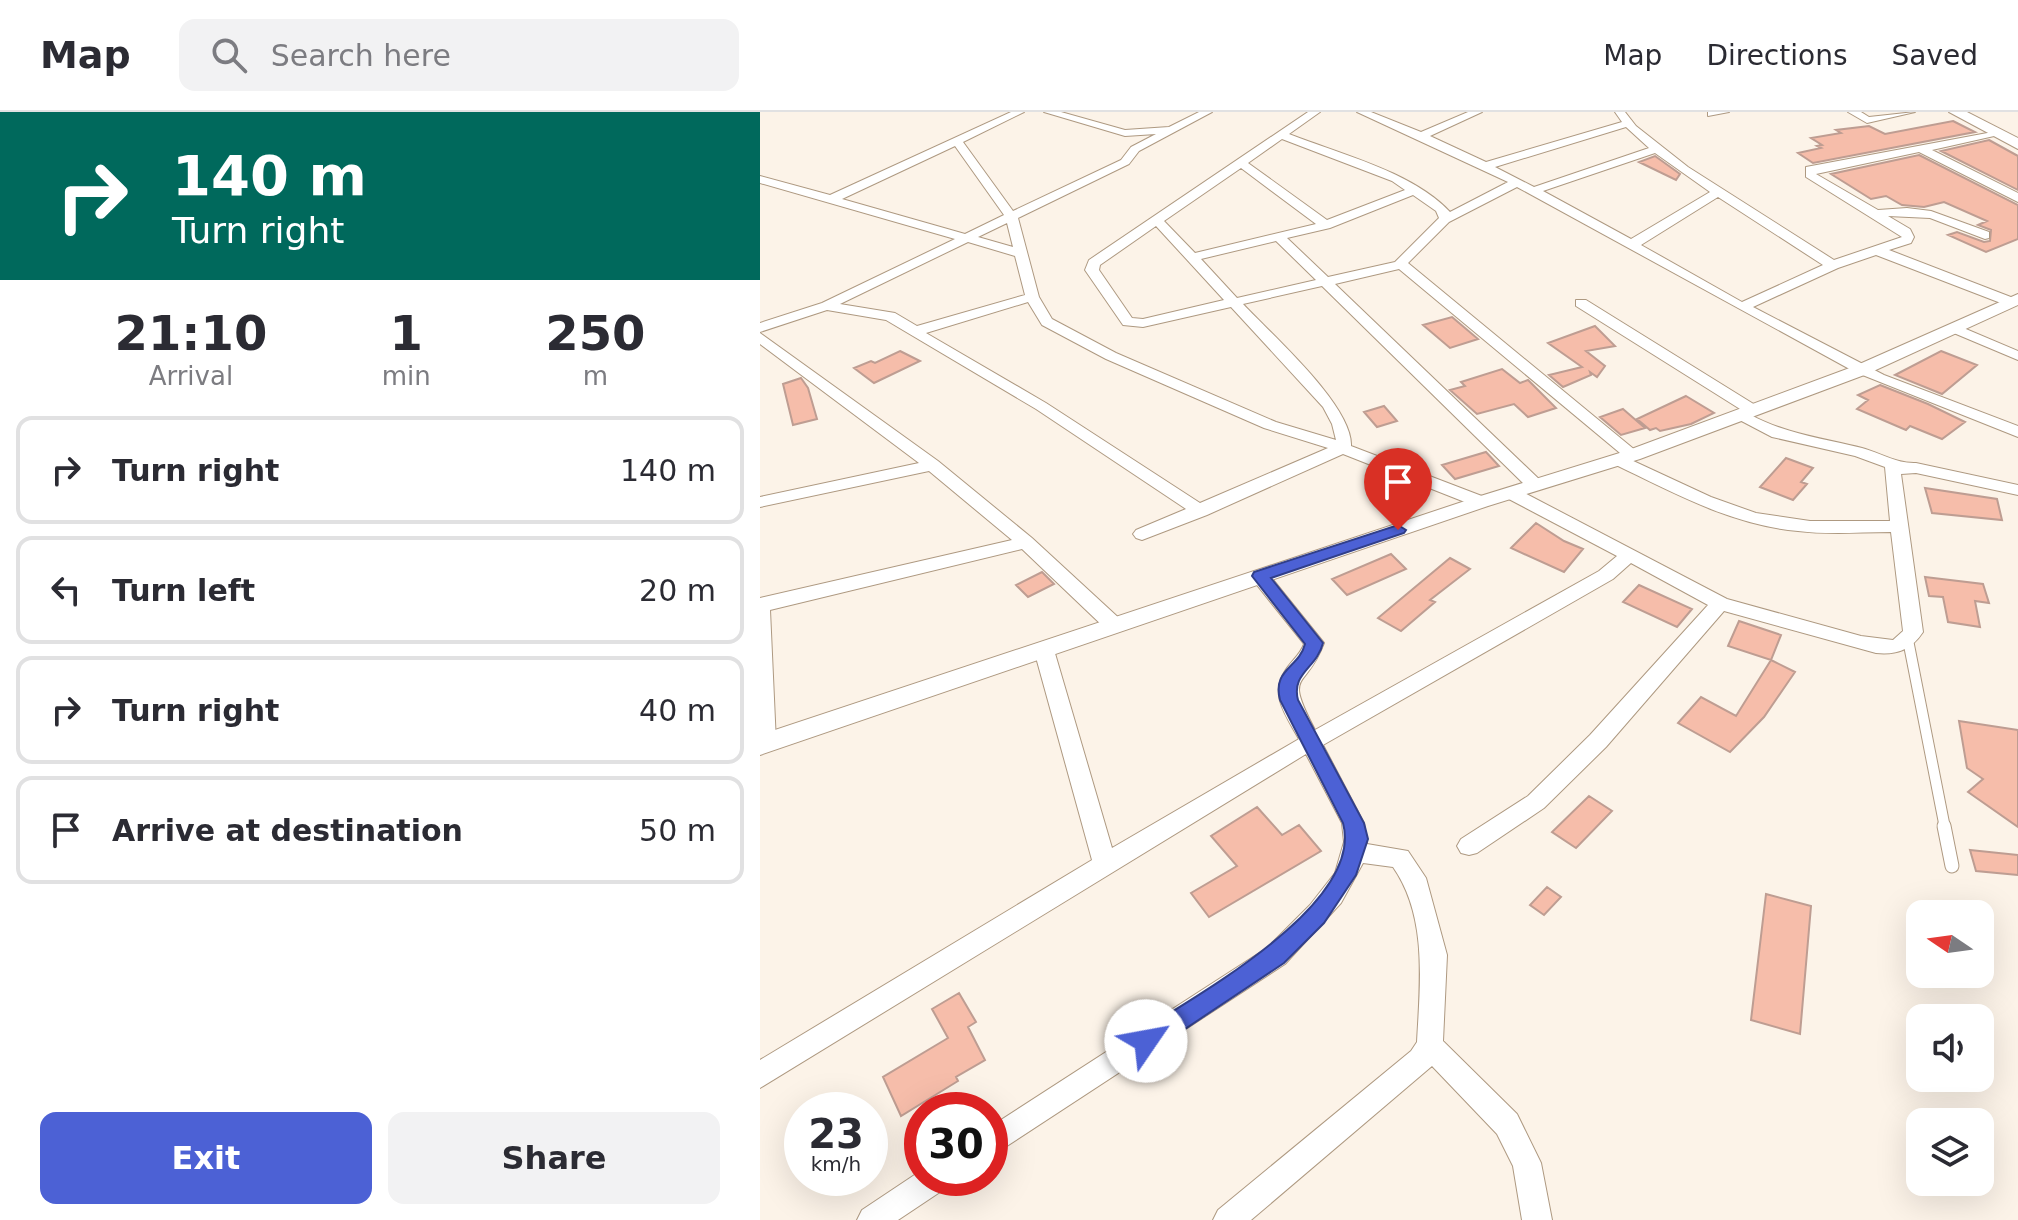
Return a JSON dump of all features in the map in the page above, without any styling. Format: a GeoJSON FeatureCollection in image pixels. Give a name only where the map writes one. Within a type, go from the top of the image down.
{"type":"FeatureCollection","features":[{"type":"Feature","properties":{"kind":"main road"},"geometry":{"type":"LineString","coordinates":[[1956,112],[2018,144]]}},
{"type":"Feature","properties":{"kind":"street"},"geometry":{"type":"LineString","coordinates":[[832,199],[1019,112]]}},
{"type":"Feature","properties":{"kind":"street"},"geometry":{"type":"LineString","coordinates":[[1049,112],[1125,133],[1175,129]]}},
{"type":"Feature","properties":{"kind":"street"},"geometry":{"type":"LineString","coordinates":[[760,328],[826,306],[969,238],[1125,162],[1135,149],[1207,112]]}},
{"type":"Feature","properties":{"kind":"street"},"geometry":{"type":"LineString","coordinates":[[1315,112],[1092,266],[1128,322],[1143,323],[1327,284],[1399,265],[1445,219],[1516,183]]}},
{"type":"Feature","properties":{"kind":"street"},"geometry":{"type":"LineString","coordinates":[[1362,112],[1421,136],[1532,191],[1861,370],[2018,432]]}},
{"type":"Feature","properties":{"kind":"street"},"geometry":{"type":"LineString","coordinates":[[1421,136],[1477,112]]}},
{"type":"Feature","properties":{"kind":"street"},"geometry":{"type":"LineString","coordinates":[[1853,112],[1867,120],[1910,112]]}},
{"type":"Feature","properties":{"kind":"street"},"geometry":{"type":"LineString","coordinates":[[1482,167],[1623,118],[1657,149],[1833,265]]}},
{"type":"Feature","properties":{"kind":"street"},"geometry":{"type":"LineString","coordinates":[[1125,133],[1135,149]]}},
{"type":"Feature","properties":{"kind":"street"},"geometry":{"type":"LineString","coordinates":[[1744,306],[1833,265],[1908,237],[1906,232],[1832,190],[1808,171],[1998,134]]}},
{"type":"Feature","properties":{"kind":"street"},"geometry":{"type":"LineString","coordinates":[[1281,135],[1367,167],[1416,190],[1440,208],[1445,213],[1445,219]]}},
{"type":"Feature","properties":{"kind":"street"},"geometry":{"type":"LineString","coordinates":[[957,141],[1011,216],[1032,297],[1047,322],[1111,356],[1270,425],[1343,448],[1481,502]]}},
{"type":"Feature","properties":{"kind":"street"},"geometry":{"type":"LineString","coordinates":[[1532,191],[1657,149]]}},
{"type":"Feature","properties":{"kind":"street"},"geometry":{"type":"LineString","coordinates":[[1922,149],[2018,198]]}},
{"type":"Feature","properties":{"kind":"street"},"geometry":{"type":"LineString","coordinates":[[1241,163],[1326,225]]}},
{"type":"Feature","properties":{"kind":"street"},"geometry":{"type":"LineString","coordinates":[[760,179],[1019,253]]}},
{"type":"Feature","properties":{"kind":"street"},"geometry":{"type":"LineString","coordinates":[[1194,257],[1326,225],[1416,190]]}},
{"type":"Feature","properties":{"kind":"street"},"geometry":{"type":"LineString","coordinates":[[1631,245],[1720,191]]}},
{"type":"Feature","properties":{"kind":"street"},"geometry":{"type":"LineString","coordinates":[[1874,214],[1927,211],[1985,235]]}},
{"type":"Feature","properties":{"kind":"street"},"geometry":{"type":"LineString","coordinates":[[1157,220],[1236,303],[1340,421],[1345,436],[1343,448]]}},
{"type":"Feature","properties":{"kind":"street"},"geometry":{"type":"LineString","coordinates":[[1279,237],[1535,485]]}},
{"type":"Feature","properties":{"kind":"street"},"geometry":{"type":"LineString","coordinates":[[1876,250],[2015,300]]}},
{"type":"Feature","properties":{"kind":"street"},"geometry":{"type":"LineString","coordinates":[[1399,265],[1406,267],[1625,457],[1702,498],[1775,522],[1798,526],[1898,526]]}},
{"type":"Feature","properties":{"kind":"street"},"geometry":{"type":"LineString","coordinates":[[913,332],[1032,297]]}},
{"type":"Feature","properties":{"kind":"street"},"geometry":{"type":"LineString","coordinates":[[1026,542],[760,605],[763,744],[1481,502],[1625,457],[1861,370],[2015,300]]}},
{"type":"Feature","properties":{"kind":"street"},"geometry":{"type":"LineString","coordinates":[[1581,303],[1747,413],[1767,431],[1875,456],[1899,467],[2018,490]]}},
{"type":"Feature","properties":{"kind":"street"},"geometry":{"type":"LineString","coordinates":[[826,306],[890,316],[1041,406],[1201,511]]}},
{"type":"Feature","properties":{"kind":"street"},"geometry":{"type":"LineString","coordinates":[[1954,328],[2018,356]]}},
{"type":"Feature","properties":{"kind":"street"},"geometry":{"type":"LineString","coordinates":[[760,337],[932,465],[1026,542],[1114,625]]}},
{"type":"Feature","properties":{"kind":"street"},"geometry":{"type":"LineString","coordinates":[[1142,534],[1343,448]]}},
{"type":"Feature","properties":{"kind":"street"},"geometry":{"type":"LineString","coordinates":[[760,502],[932,465]]}},
{"type":"Feature","properties":{"kind":"street"},"geometry":{"type":"LineString","coordinates":[[1511,493],[1720,603],[1883,648],[1898,646],[1908,640],[1913,632],[1891,475],[1892,469],[1899,467]]}},
{"type":"Feature","properties":{"kind":"street"},"geometry":{"type":"LineString","coordinates":[[760,1075],[1245,779],[1606,575],[1629,555]]}},
{"type":"Feature","properties":{"kind":"street"},"geometry":{"type":"LineString","coordinates":[[1008,1131],[1276,956],[1317,916],[1345,875],[1358,839],[1353,823],[1286,688],[1289,678],[1311,654],[1314,643],[1260,576]]}},
{"type":"Feature","properties":{"kind":"street"},"geometry":{"type":"LineString","coordinates":[[1469,846],[1536,802],[1598,741],[1720,603]]}},
{"type":"Feature","properties":{"kind":"street"},"geometry":{"type":"LineString","coordinates":[[1044,650],[1105,864]]}},
{"type":"Feature","properties":{"kind":"street"},"geometry":{"type":"LineString","coordinates":[[1228,1220],[1420,1060],[1430,1046],[1434,955],[1414,878],[1400,858],[1355,852]]}},
{"type":"Feature","properties":{"kind":"street"},"geometry":{"type":"LineString","coordinates":[[1430,1046],[1507,1124],[1527,1163],[1537,1220]]}},
{"type":"Feature","properties":{"kind":"street"},"geometry":{"type":"LineString","coordinates":[[872,1220],[909,1196]]}},
{"type":"Feature","properties":{"kind":"lane"},"geometry":{"type":"LineString","coordinates":[[1908,640],[1952,866]]}},
{"type":"Feature","properties":{"kind":"building"},"geometry":{"type":"Polygon","coordinates":[[[1953,121],[1975,132],[1813,163],[1798,153],[1821,148],[1817,146],[1822,145],[1811,138],[1841,133],[1836,130],[1869,126],[1885,134],[1953,121]]]}},
{"type":"Feature","properties":{"kind":"building"},"geometry":{"type":"Polygon","coordinates":[[[1989,140],[2018,156],[2018,190],[1941,151],[1989,140]]]}},
{"type":"Feature","properties":{"kind":"building"},"geometry":{"type":"Polygon","coordinates":[[[1919,155],[2018,205],[2018,239],[1986,252],[1948,235],[1957,232],[1984,242],[1990,241],[1991,230],[1978,225],[1987,221],[1944,202],[1924,207],[1902,205],[1886,196],[1871,199],[1831,174],[1919,155]]]}},
{"type":"Feature","properties":{"kind":"building"},"geometry":{"type":"Polygon","coordinates":[[[1655,156],[1680,174],[1676,180],[1639,162],[1655,156]]]}},
{"type":"Feature","properties":{"kind":"building"},"geometry":{"type":"Polygon","coordinates":[[[1452,317],[1478,339],[1450,348],[1423,325],[1452,317]]]}},
{"type":"Feature","properties":{"kind":"building"},"geometry":{"type":"Polygon","coordinates":[[[1595,326],[1615,346],[1586,351],[1605,366],[1597,377],[1590,372],[1591,375],[1563,387],[1549,375],[1582,367],[1548,343],[1595,326]]]}},
{"type":"Feature","properties":{"kind":"building"},"geometry":{"type":"Polygon","coordinates":[[[900,351],[920,361],[874,383],[854,368],[871,361],[875,363],[900,351]]]}},
{"type":"Feature","properties":{"kind":"building"},"geometry":{"type":"Polygon","coordinates":[[[1941,351],[1977,365],[1942,394],[1895,375],[1941,351]]]}},
{"type":"Feature","properties":{"kind":"building"},"geometry":{"type":"Polygon","coordinates":[[[1502,369],[1520,383],[1528,380],[1556,408],[1528,417],[1514,404],[1477,414],[1450,390],[1465,386],[1461,382],[1502,369]]]}},
{"type":"Feature","properties":{"kind":"building"},"geometry":{"type":"Polygon","coordinates":[[[801,378],[808,388],[817,419],[793,425],[783,384],[801,378]]]}},
{"type":"Feature","properties":{"kind":"building"},"geometry":{"type":"Polygon","coordinates":[[[1880,385],[1965,422],[1942,439],[1910,426],[1906,430],[1857,409],[1868,400],[1858,395],[1880,385]]]}},
{"type":"Feature","properties":{"kind":"building"},"geometry":{"type":"Polygon","coordinates":[[[1686,396],[1714,413],[1691,424],[1660,431],[1656,428],[1650,430],[1637,419],[1686,396]]]}},
{"type":"Feature","properties":{"kind":"building"},"geometry":{"type":"Polygon","coordinates":[[[1384,406],[1397,421],[1377,427],[1364,412],[1384,406]]]}},
{"type":"Feature","properties":{"kind":"building"},"geometry":{"type":"Polygon","coordinates":[[[1623,409],[1645,428],[1621,435],[1600,417],[1623,409]]]}},
{"type":"Feature","properties":{"kind":"building"},"geometry":{"type":"Polygon","coordinates":[[[1486,452],[1499,466],[1455,479],[1442,465],[1486,452]]]}},
{"type":"Feature","properties":{"kind":"building"},"geometry":{"type":"Polygon","coordinates":[[[1786,458],[1813,468],[1801,482],[1807,484],[1793,500],[1760,487],[1786,458]]]}},
{"type":"Feature","properties":{"kind":"building"},"geometry":{"type":"Polygon","coordinates":[[[1925,488],[1997,499],[2002,520],[1932,513],[1925,488]]]}},
{"type":"Feature","properties":{"kind":"building"},"geometry":{"type":"Polygon","coordinates":[[[1536,523],[1583,549],[1564,572],[1511,548],[1536,523]]]}},
{"type":"Feature","properties":{"kind":"building"},"geometry":{"type":"Polygon","coordinates":[[[1391,554],[1406,569],[1347,595],[1332,579],[1391,554]]]}},
{"type":"Feature","properties":{"kind":"building"},"geometry":{"type":"Polygon","coordinates":[[[1450,558],[1470,569],[1430,600],[1435,602],[1401,631],[1378,618],[1450,558]]]}},
{"type":"Feature","properties":{"kind":"building"},"geometry":{"type":"Polygon","coordinates":[[[1042,572],[1054,584],[1028,597],[1016,585],[1042,572]]]}},
{"type":"Feature","properties":{"kind":"building"},"geometry":{"type":"Polygon","coordinates":[[[1925,577],[1983,584],[1989,603],[1975,601],[1980,627],[1948,622],[1943,597],[1929,596],[1925,577]]]}},
{"type":"Feature","properties":{"kind":"building"},"geometry":{"type":"Polygon","coordinates":[[[1639,585],[1692,609],[1677,627],[1623,602],[1639,585]]]}},
{"type":"Feature","properties":{"kind":"building"},"geometry":{"type":"Polygon","coordinates":[[[1739,621],[1781,635],[1771,660],[1728,646],[1739,621]]]}},
{"type":"Feature","properties":{"kind":"building"},"geometry":{"type":"Polygon","coordinates":[[[1771,660],[1795,672],[1764,717],[1730,752],[1678,723],[1701,697],[1736,716],[1771,660]]]}},
{"type":"Feature","properties":{"kind":"building"},"geometry":{"type":"Polygon","coordinates":[[[1959,721],[2018,730],[2018,827],[1968,792],[1983,779],[1967,768],[1959,721]]]}},
{"type":"Feature","properties":{"kind":"building"},"geometry":{"type":"Polygon","coordinates":[[[1589,796],[1612,811],[1576,848],[1552,832],[1589,796]]]}},
{"type":"Feature","properties":{"kind":"building"},"geometry":{"type":"Polygon","coordinates":[[[1257,807],[1282,835],[1299,825],[1321,851],[1209,917],[1191,893],[1237,866],[1211,836],[1257,807]]]}},
{"type":"Feature","properties":{"kind":"building"},"geometry":{"type":"Polygon","coordinates":[[[1970,850],[2018,855],[2018,875],[1976,871],[1970,850]]]}},
{"type":"Feature","properties":{"kind":"building"},"geometry":{"type":"Polygon","coordinates":[[[1547,887],[1561,897],[1544,915],[1530,905],[1547,887]]]}},
{"type":"Feature","properties":{"kind":"building"},"geometry":{"type":"Polygon","coordinates":[[[1766,894],[1811,906],[1800,1034],[1751,1020],[1766,894]]]}},
{"type":"Feature","properties":{"kind":"building"},"geometry":{"type":"Polygon","coordinates":[[[959,993],[976,1022],[968,1027],[985,1060],[956,1077],[958,1081],[940,1092],[904,1092],[904,1114],[901,1116],[883,1077],[948,1038],[932,1009],[959,993]]]}},
{"type":"Feature","properties":{"kind":"route"},"geometry":{"type":"LineString","coordinates":[[1146,1041],[1276,956],[1317,916],[1345,875],[1358,839],[1353,823],[1289,700],[1286,688],[1289,678],[1311,654],[1314,643],[1260,576],[1398,530]]}}]}
